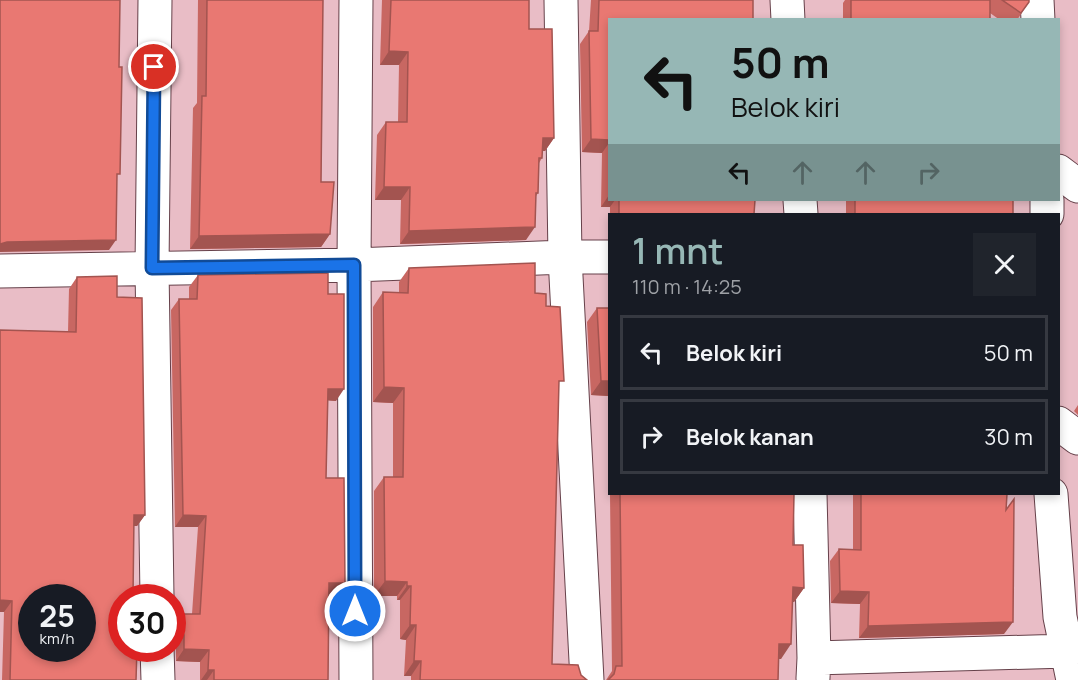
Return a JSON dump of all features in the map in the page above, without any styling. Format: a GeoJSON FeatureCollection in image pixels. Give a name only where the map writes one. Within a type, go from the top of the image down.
{"type":"FeatureCollection","features":[{"type":"Feature","properties":{"kind":"street"},"geometry":{"type":"LineString","coordinates":[[155,0],[152,268],[157,584]]}},
{"type":"Feature","properties":{"kind":"street"},"geometry":{"type":"LineString","coordinates":[[356,0],[354,265],[356,680]]}},
{"type":"Feature","properties":{"kind":"street"},"geometry":{"type":"LineString","coordinates":[[561,0],[565,257],[587,680]]}},
{"type":"Feature","properties":{"kind":"street"},"geometry":{"type":"LineString","coordinates":[[787,0],[788,18]]}},
{"type":"Feature","properties":{"kind":"street"},"geometry":{"type":"LineString","coordinates":[[1037,0],[1038,18]]}},
{"type":"Feature","properties":{"kind":"street"},"geometry":{"type":"LineString","coordinates":[[1060,172],[1078,186]]}},
{"type":"Feature","properties":{"kind":"street"},"geometry":{"type":"LineString","coordinates":[[0,270],[354,265],[608,257]]}},
{"type":"Feature","properties":{"kind":"street"},"geometry":{"type":"LineString","coordinates":[[1060,424],[1078,438]]}},
{"type":"Feature","properties":{"kind":"street"},"geometry":{"type":"LineString","coordinates":[[810,495],[813,669],[1070,666],[1060,617],[1051,495]]}},
{"type":"Feature","properties":{"kind":"street"},"geometry":{"type":"LineString","coordinates":[[157,662],[158,680]]}},
{"type":"Feature","properties":{"kind":"building"},"geometry":{"type":"Polygon","coordinates":[[[0,0],[120,0],[119,67],[122,67],[116,240],[0,244],[0,0]]]}},
{"type":"Feature","properties":{"kind":"building"},"geometry":{"type":"Polygon","coordinates":[[[207,0],[323,0],[321,182],[334,182],[330,234],[199,236],[202,96],[206,96],[207,0]]]}},
{"type":"Feature","properties":{"kind":"building"},"geometry":{"type":"Polygon","coordinates":[[[391,0],[529,0],[529,29],[552,29],[554,138],[543,138],[542,158],[539,158],[535,227],[409,231],[410,187],[384,187],[386,122],[407,122],[408,52],[389,51],[391,0]]]}},
{"type":"Feature","properties":{"kind":"building"},"geometry":{"type":"Polygon","coordinates":[[[599,0],[753,0],[753,18],[608,18],[608,140],[591,139],[589,31],[598,31],[599,0]]]}},
{"type":"Feature","properties":{"kind":"building"},"geometry":{"type":"Polygon","coordinates":[[[851,0],[990,0],[990,18],[851,18],[851,0]]]}},
{"type":"Feature","properties":{"kind":"building"},"geometry":{"type":"Polygon","coordinates":[[[1002,0],[1029,0],[1029,2],[1021,13],[1002,0]]]}},
{"type":"Feature","properties":{"kind":"building"},"geometry":{"type":"Polygon","coordinates":[[[619,201],[755,201],[754,213],[619,213],[619,201]]]}},
{"type":"Feature","properties":{"kind":"building"},"geometry":{"type":"Polygon","coordinates":[[[855,201],[1013,201],[1013,213],[855,213],[855,201]]]}},
{"type":"Feature","properties":{"kind":"building"},"geometry":{"type":"Polygon","coordinates":[[[535,263],[535,293],[546,294],[546,306],[560,307],[564,381],[559,381],[552,664],[578,665],[581,675],[587,680],[420,680],[421,661],[414,661],[416,625],[410,625],[411,586],[407,586],[407,582],[385,581],[384,477],[403,477],[404,388],[384,387],[383,292],[408,293],[409,268],[535,263]]]}},
{"type":"Feature","properties":{"kind":"building"},"geometry":{"type":"Polygon","coordinates":[[[328,273],[328,294],[344,294],[344,389],[328,389],[326,478],[344,478],[345,583],[329,583],[328,680],[214,680],[214,670],[208,670],[209,650],[186,649],[186,614],[200,614],[206,516],[183,515],[179,299],[197,299],[198,275],[328,273]]]}},
{"type":"Feature","properties":{"kind":"building"},"geometry":{"type":"Polygon","coordinates":[[[117,276],[117,297],[142,298],[145,515],[134,515],[133,584],[108,584],[108,662],[137,662],[136,680],[10,680],[12,601],[0,600],[0,330],[76,332],[77,277],[117,276]]]}},
{"type":"Feature","properties":{"kind":"building"},"geometry":{"type":"Polygon","coordinates":[[[597,308],[608,308],[608,381],[601,381],[597,308]]]}},
{"type":"Feature","properties":{"kind":"building"},"geometry":{"type":"Polygon","coordinates":[[[620,495],[794,495],[793,545],[803,545],[804,588],[793,587],[791,644],[779,644],[778,680],[608,680],[614,674],[616,666],[622,666],[620,495]]]}},
{"type":"Feature","properties":{"kind":"building"},"geometry":{"type":"Polygon","coordinates":[[[861,495],[1007,495],[1006,510],[1014,499],[1013,622],[868,626],[869,592],[840,591],[839,549],[861,550],[861,495]]]}},
{"type":"Feature","properties":{"kind":"route"},"geometry":{"type":"LineString","coordinates":[[154,67],[152,268],[354,265],[355,611]]}}]}
